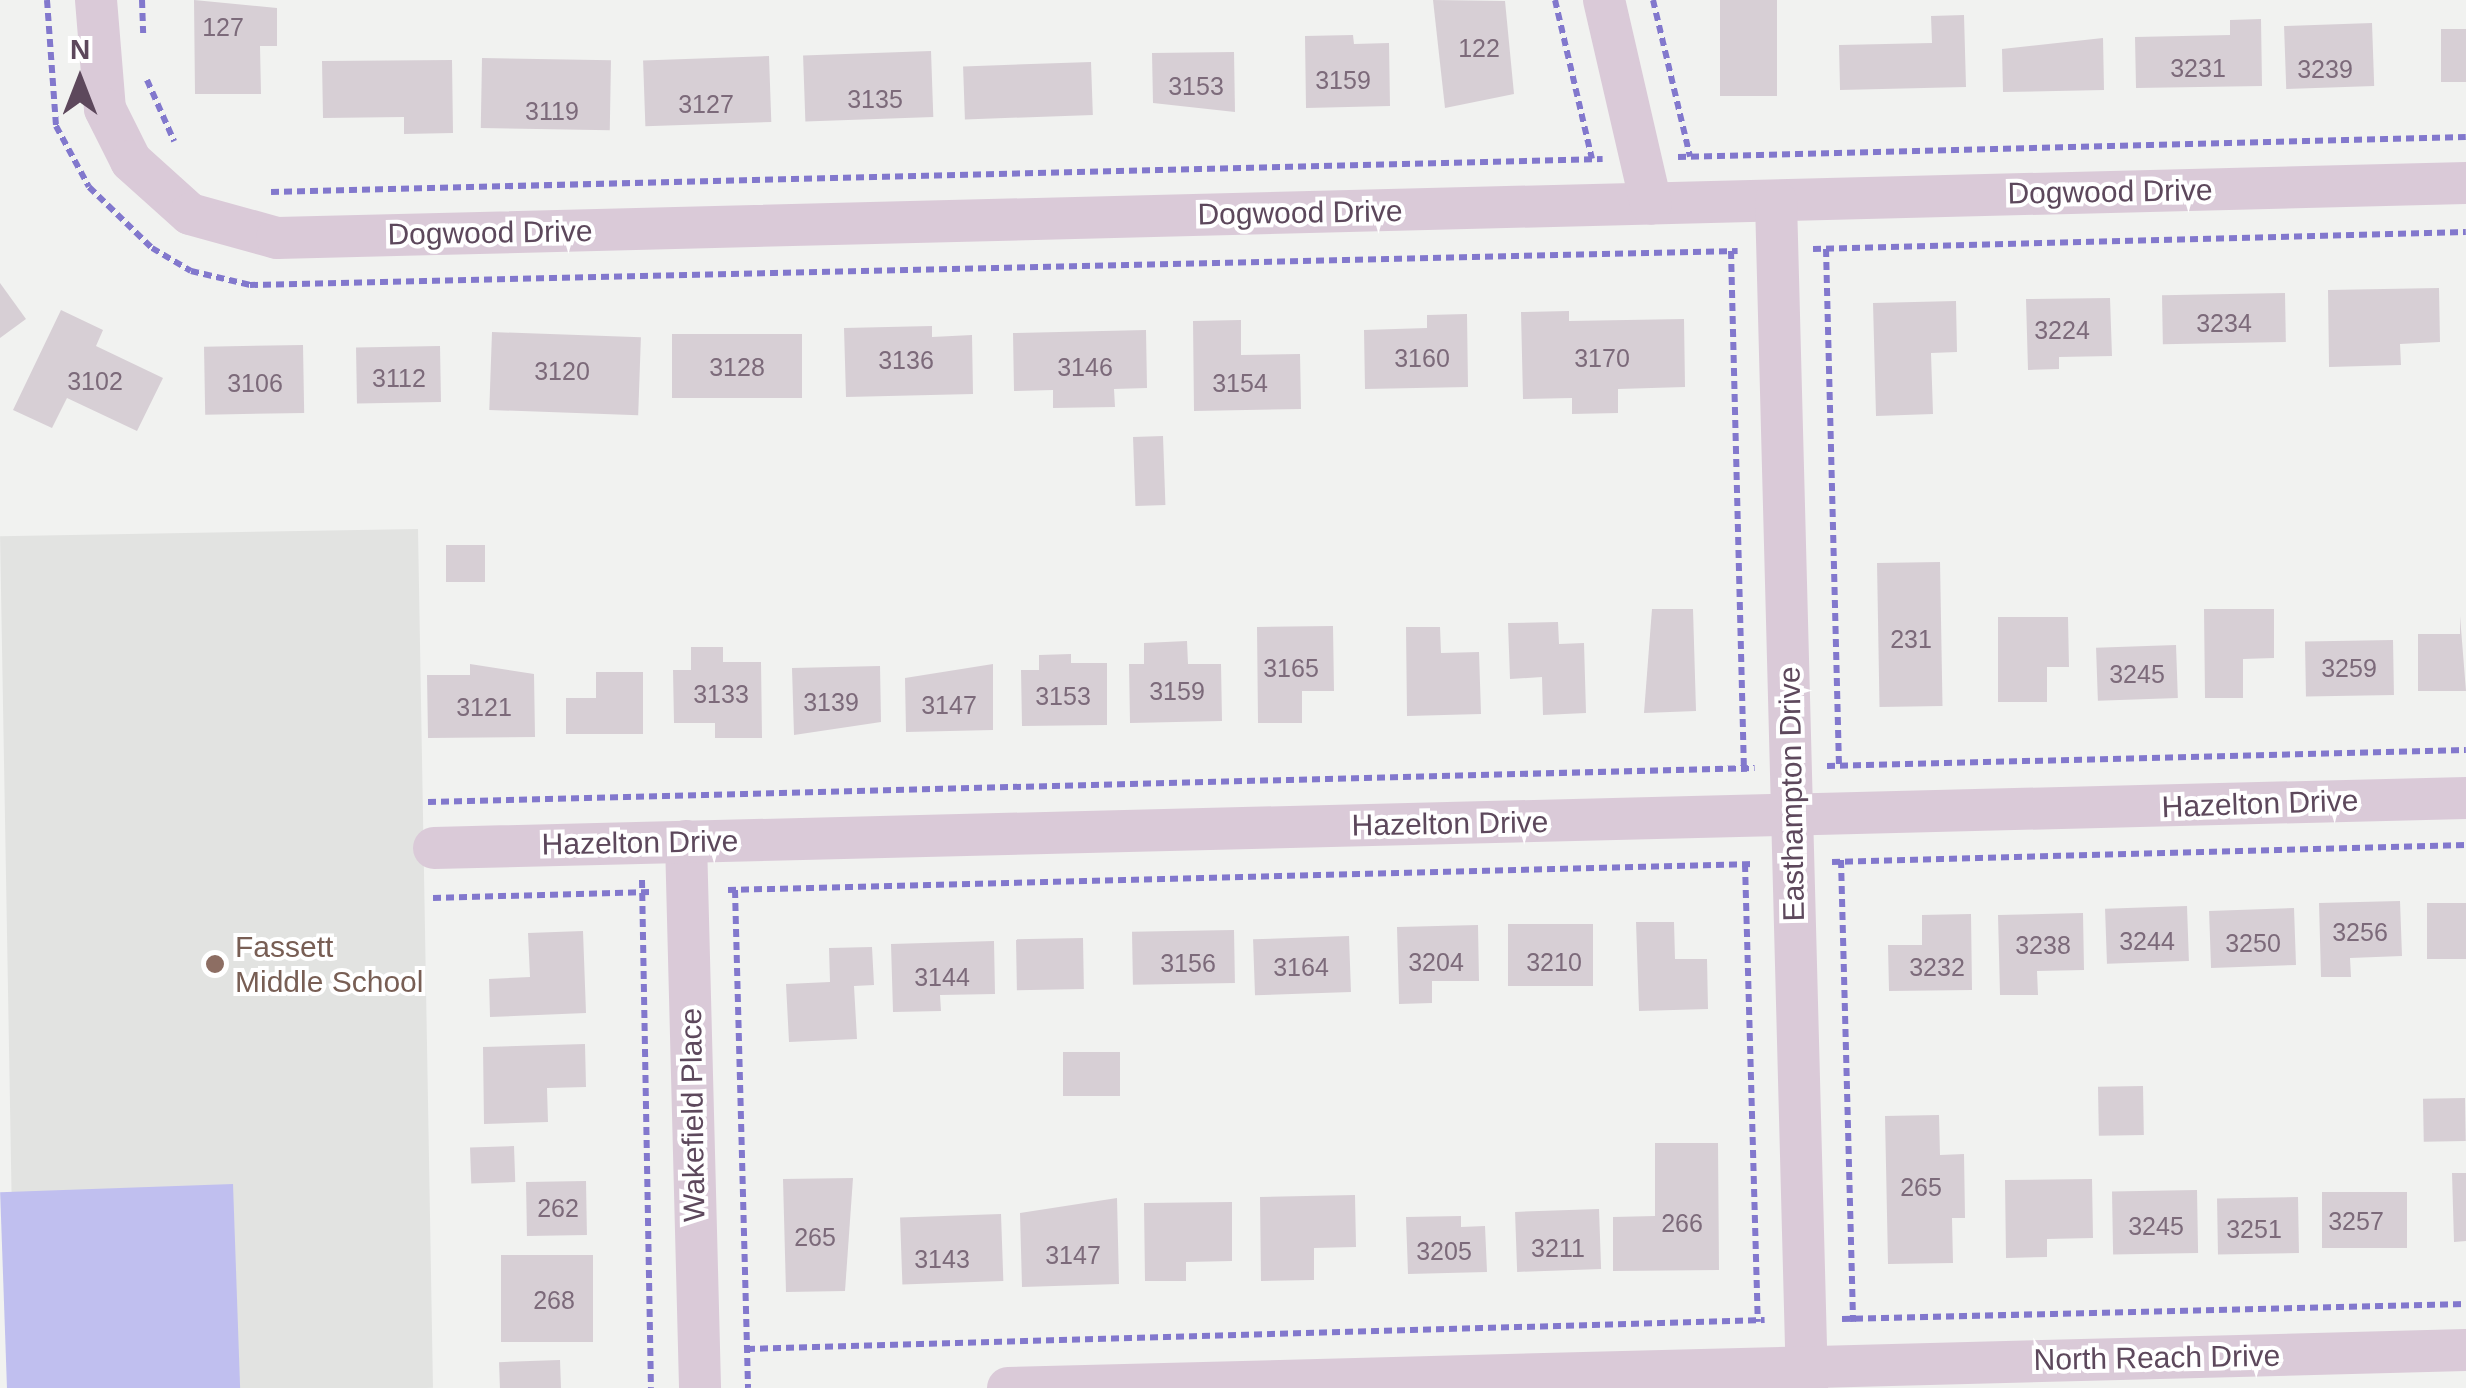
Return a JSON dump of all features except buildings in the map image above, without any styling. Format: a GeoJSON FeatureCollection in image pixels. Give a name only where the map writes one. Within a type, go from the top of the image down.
{"type":"FeatureCollection","features":[{"type":"Feature","properties":{"kind":"street","name":"Dogwood Drive"},"geometry":{"type":"LineString","coordinates":[[96,0],[105,109],[149,183],[216,227],[277,238],[2466,183]]}},
{"type":"Feature","properties":{"kind":"street"},"geometry":{"type":"LineString","coordinates":[[1604,0],[1651,204]]}},
{"type":"Feature","properties":{"kind":"street","name":"Easthampton Drive"},"geometry":{"type":"LineString","coordinates":[[1776,201],[1806,1377]]}},
{"type":"Feature","properties":{"kind":"street","name":"Hazelton Drive"},"geometry":{"type":"LineString","coordinates":[[434,848],[2466,798]]}},
{"type":"Feature","properties":{"kind":"street","name":"Wakefield Place"},"geometry":{"type":"LineString","coordinates":[[669,842],[687,891],[700,1388]]}},
{"type":"Feature","properties":{"kind":"street","name":"North Reach Drive"},"geometry":{"type":"LineString","coordinates":[[1008,1388],[1806,1377],[2466,1350]]}},
{"type":"Feature","properties":{"kind":"path"},"geometry":{"type":"LineString","coordinates":[[142,0],[143,47]]}},
{"type":"Feature","properties":{"kind":"path"},"geometry":{"type":"LineString","coordinates":[[1555,0],[1592,159]]}},
{"type":"Feature","properties":{"kind":"path"},"geometry":{"type":"LineString","coordinates":[[1653,0],[1690,157]]}},
{"type":"Feature","properties":{"kind":"path"},"geometry":{"type":"LineString","coordinates":[[144,60],[157,115],[182,151]]}},
{"type":"Feature","properties":{"kind":"path"},"geometry":{"type":"LineString","coordinates":[[1668,158],[2466,137]]}},
{"type":"Feature","properties":{"kind":"path"},"geometry":{"type":"LineString","coordinates":[[256,190],[1604,159]]}},
{"type":"Feature","properties":{"kind":"path"},"geometry":{"type":"LineString","coordinates":[[1802,250],[2466,232]]}},
{"type":"Feature","properties":{"kind":"path"},"geometry":{"type":"LineString","coordinates":[[428,802],[2466,750]]}},
{"type":"Feature","properties":{"kind":"path"},"geometry":{"type":"LineString","coordinates":[[651,1388],[638,893],[669,842],[658,796]]}},
{"type":"Feature","properties":{"kind":"path"},"geometry":{"type":"LineString","coordinates":[[433,898],[2466,845]]}},
{"type":"Feature","properties":{"kind":"path"},"geometry":{"type":"LineString","coordinates":[[735,890],[748,1388]]}},
{"type":"Feature","properties":{"kind":"path"},"geometry":{"type":"LineString","coordinates":[[747,1350],[2466,1304]]}},
{"type":"Feature","properties":{"kind":"shaded area","name":"Fassett Middle School"},"geometry":{"type":"Polygon","coordinates":[[[418,529],[433,1388],[15,1388],[0,536],[418,529]]]}},
{"type":"Feature","properties":{"kind":"shaded area"},"geometry":{"type":"Polygon","coordinates":[[[233,1184],[240,1388],[7,1388],[0,1192],[233,1184]]]}},
{"type":"Feature","properties":{"kind":"place","name":"Fassett Middle School"},"geometry":{"type":"Point","coordinates":[215,964]}}]}
